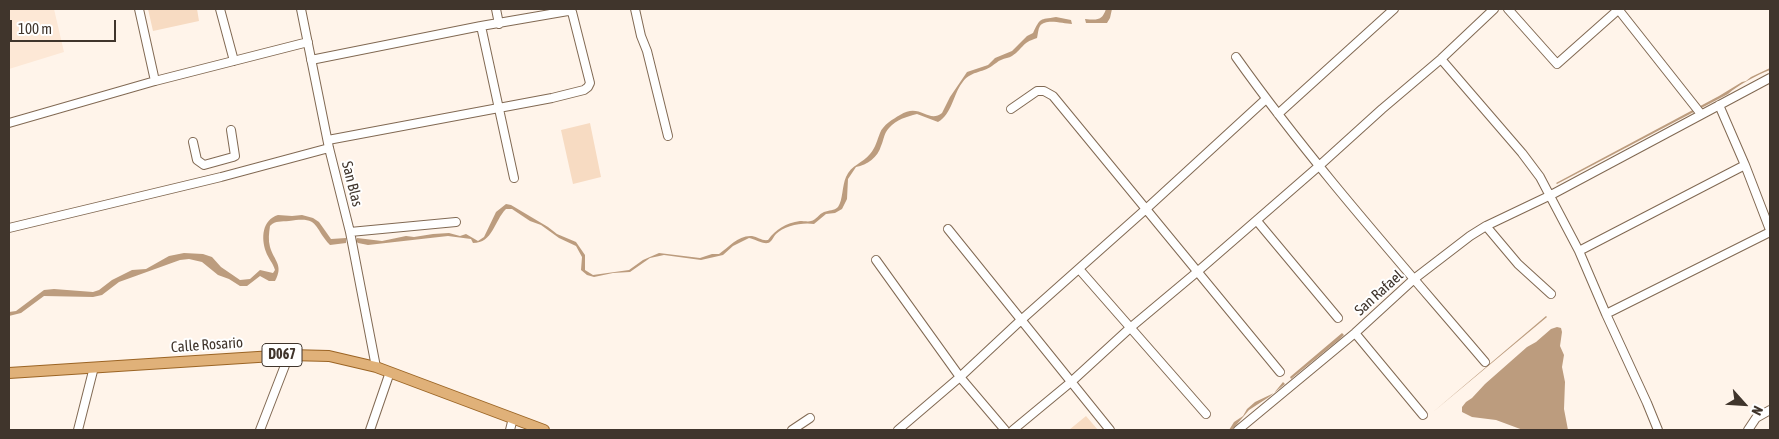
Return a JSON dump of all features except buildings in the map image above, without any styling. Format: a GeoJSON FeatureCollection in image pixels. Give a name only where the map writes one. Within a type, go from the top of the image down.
{"type":"FeatureCollection","features":[{"type":"Feature","properties":{"kind":"main road","name":"Calle Rosario"},"geometry":{"type":"LineString","coordinates":[[9,373],[290,355],[329,356],[376,366],[544,430]]}},
{"type":"Feature","properties":{"kind":"street"},"geometry":{"type":"LineString","coordinates":[[139,9],[155,81]]}},
{"type":"Feature","properties":{"kind":"street"},"geometry":{"type":"LineString","coordinates":[[220,9],[234,61]]}},
{"type":"Feature","properties":{"kind":"street","name":"San Blas"},"geometry":{"type":"LineString","coordinates":[[301,9],[328,144],[350,232],[376,366]]}},
{"type":"Feature","properties":{"kind":"street"},"geometry":{"type":"LineString","coordinates":[[496,9],[499,24]]}},
{"type":"Feature","properties":{"kind":"street"},"geometry":{"type":"LineString","coordinates":[[635,9],[668,136]]}},
{"type":"Feature","properties":{"kind":"street"},"geometry":{"type":"LineString","coordinates":[[1278,114],[1394,9]]}},
{"type":"Feature","properties":{"kind":"street"},"geometry":{"type":"LineString","coordinates":[[1013,430],[1320,166],[1382,109],[1441,59],[1494,9]]}},
{"type":"Feature","properties":{"kind":"street"},"geometry":{"type":"LineString","coordinates":[[1508,9],[1558,64],[1619,9],[1702,114]]}},
{"type":"Feature","properties":{"kind":"street"},"geometry":{"type":"LineString","coordinates":[[9,228],[221,177],[328,144],[552,98],[584,90],[590,83],[572,12],[568,11],[481,26],[311,60]]}},
{"type":"Feature","properties":{"kind":"street"},"geometry":{"type":"LineString","coordinates":[[481,26],[514,178]]}},
{"type":"Feature","properties":{"kind":"street"},"geometry":{"type":"LineString","coordinates":[[9,123],[155,81],[308,42]]}},
{"type":"Feature","properties":{"kind":"street"},"geometry":{"type":"LineString","coordinates":[[1236,57],[1266,99],[1320,166],[1484,362]]}},
{"type":"Feature","properties":{"kind":"street"},"geometry":{"type":"LineString","coordinates":[[1441,59],[1531,164],[1551,195],[1579,251],[1658,430]]}},
{"type":"Feature","properties":{"kind":"street","name":"San Rafael"},"geometry":{"type":"LineString","coordinates":[[1238,430],[1355,333],[1414,279],[1456,246],[1486,226],[1551,195],[1770,78]]}},
{"type":"Feature","properties":{"kind":"street"},"geometry":{"type":"LineString","coordinates":[[1011,109],[1037,91],[1044,91],[1053,96],[1280,372]]}},
{"type":"Feature","properties":{"kind":"street"},"geometry":{"type":"LineString","coordinates":[[899,430],[1266,99]]}},
{"type":"Feature","properties":{"kind":"street"},"geometry":{"type":"LineString","coordinates":[[1606,314],[1770,231],[1745,165],[1719,105]]}},
{"type":"Feature","properties":{"kind":"street"},"geometry":{"type":"LineString","coordinates":[[192,142],[197,160],[204,165],[235,156],[231,130]]}},
{"type":"Feature","properties":{"kind":"street"},"geometry":{"type":"LineString","coordinates":[[218,161],[221,177]]}},
{"type":"Feature","properties":{"kind":"street"},"geometry":{"type":"LineString","coordinates":[[1579,251],[1745,165]]}},
{"type":"Feature","properties":{"kind":"street"},"geometry":{"type":"LineString","coordinates":[[1257,221],[1338,318]]}},
{"type":"Feature","properties":{"kind":"street"},"geometry":{"type":"LineString","coordinates":[[350,232],[456,222]]}},
{"type":"Feature","properties":{"kind":"street"},"geometry":{"type":"LineString","coordinates":[[1486,226],[1518,264],[1551,294]]}},
{"type":"Feature","properties":{"kind":"street"},"geometry":{"type":"LineString","coordinates":[[948,229],[1020,321],[1110,430]]}},
{"type":"Feature","properties":{"kind":"street"},"geometry":{"type":"LineString","coordinates":[[876,260],[960,377],[1005,430]]}},
{"type":"Feature","properties":{"kind":"street"},"geometry":{"type":"LineString","coordinates":[[1079,269],[1206,414]]}},
{"type":"Feature","properties":{"kind":"street"},"geometry":{"type":"LineString","coordinates":[[1355,333],[1423,415]]}},
{"type":"Feature","properties":{"kind":"street"},"geometry":{"type":"LineString","coordinates":[[260,430],[290,355]]}},
{"type":"Feature","properties":{"kind":"street"},"geometry":{"type":"LineString","coordinates":[[78,430],[94,368]]}},
{"type":"Feature","properties":{"kind":"street"},"geometry":{"type":"LineString","coordinates":[[370,430],[390,372]]}},
{"type":"Feature","properties":{"kind":"street"},"geometry":{"type":"LineString","coordinates":[[1748,430],[1756,418],[1770,410]]}},
{"type":"Feature","properties":{"kind":"street"},"geometry":{"type":"LineString","coordinates":[[510,430],[513,418]]}},
{"type":"Feature","properties":{"kind":"street"},"geometry":{"type":"LineString","coordinates":[[792,430],[810,418]]}},
{"type":"Feature","properties":{"kind":"shaded area"},"geometry":{"type":"Polygon","coordinates":[[[9,9],[54,9],[64,52],[9,69],[9,9]]]}},
{"type":"Feature","properties":{"kind":"shaded area"},"geometry":{"type":"Polygon","coordinates":[[[148,9],[197,9],[199,21],[153,31],[148,9]]]}},
{"type":"Feature","properties":{"kind":"shaded area"},"geometry":{"type":"Polygon","coordinates":[[[1106,9],[1112,9],[1107,23],[1086,23],[1085,19],[1101,18],[1106,9]]]}},
{"type":"Feature","properties":{"kind":"shaded area"},"geometry":{"type":"Polygon","coordinates":[[[1056,17],[1071,20],[1072,24],[1046,22],[1039,27],[1037,38],[1025,44],[1012,56],[969,76],[959,88],[943,119],[938,122],[917,114],[895,122],[886,132],[880,150],[875,157],[856,167],[848,179],[847,199],[842,209],[835,213],[826,214],[814,224],[799,224],[779,231],[768,243],[749,238],[733,246],[723,255],[701,260],[664,255],[650,258],[630,272],[594,277],[587,275],[581,270],[582,257],[576,246],[559,238],[541,225],[530,221],[512,209],[506,209],[489,235],[480,242],[473,243],[471,239],[448,236],[368,245],[356,241],[357,238],[382,241],[406,236],[414,237],[449,233],[460,236],[466,234],[478,241],[484,237],[496,212],[506,204],[511,205],[557,234],[576,242],[585,255],[585,270],[593,275],[629,270],[643,260],[659,253],[700,258],[719,254],[742,237],[752,236],[768,240],[774,233],[790,223],[813,220],[822,213],[838,207],[848,173],[870,154],[881,130],[888,122],[907,112],[913,111],[932,116],[942,113],[967,72],[988,65],[995,58],[1012,51],[1027,36],[1033,33],[1041,20],[1056,17]]]}},
{"type":"Feature","properties":{"kind":"shaded area"},"geometry":{"type":"Polygon","coordinates":[[[1770,68],[1770,70],[1748,80],[1728,94],[1556,183],[1751,77],[1770,68]]]}},
{"type":"Feature","properties":{"kind":"shaded area"},"geometry":{"type":"Polygon","coordinates":[[[590,123],[601,177],[573,184],[561,130],[590,123]]]}},
{"type":"Feature","properties":{"kind":"shaded area"},"geometry":{"type":"Polygon","coordinates":[[[278,215],[302,215],[313,218],[319,222],[331,239],[346,238],[346,243],[330,245],[315,224],[306,220],[277,222],[270,226],[269,236],[270,247],[279,271],[275,281],[269,281],[260,276],[247,286],[240,286],[218,275],[202,262],[189,259],[180,260],[119,282],[102,295],[93,297],[44,296],[21,313],[9,316],[9,312],[16,311],[44,290],[93,292],[132,270],[146,269],[169,256],[184,253],[203,254],[212,257],[221,267],[240,280],[250,279],[260,270],[273,273],[275,270],[266,252],[263,235],[269,221],[278,215]]]}},
{"type":"Feature","properties":{"kind":"shaded area"},"geometry":{"type":"Polygon","coordinates":[[[1546,316],[1547,317],[1433,412],[1546,316]]]}},
{"type":"Feature","properties":{"kind":"shaded area"},"geometry":{"type":"Polygon","coordinates":[[[1561,328],[1562,332],[1560,346],[1564,355],[1562,367],[1565,382],[1564,409],[1568,430],[1523,430],[1496,420],[1472,417],[1462,412],[1462,407],[1466,402],[1485,384],[1527,347],[1551,329],[1561,328]]]}},
{"type":"Feature","properties":{"kind":"shaded area"},"geometry":{"type":"Polygon","coordinates":[[[1342,333],[1344,335],[1340,339],[1291,379],[1290,377],[1342,333]]]}},
{"type":"Feature","properties":{"kind":"shaded area"},"geometry":{"type":"Polygon","coordinates":[[[1283,382],[1285,384],[1274,393],[1283,382]]]}},
{"type":"Feature","properties":{"kind":"shaded area"},"geometry":{"type":"Polygon","coordinates":[[[1274,393],[1249,410],[1232,430],[1229,430],[1234,422],[1243,416],[1247,409],[1255,402],[1274,393]]]}},
{"type":"Feature","properties":{"kind":"shaded area"},"geometry":{"type":"Polygon","coordinates":[[[1086,416],[1098,430],[1069,430],[1086,416]]]}}]}
